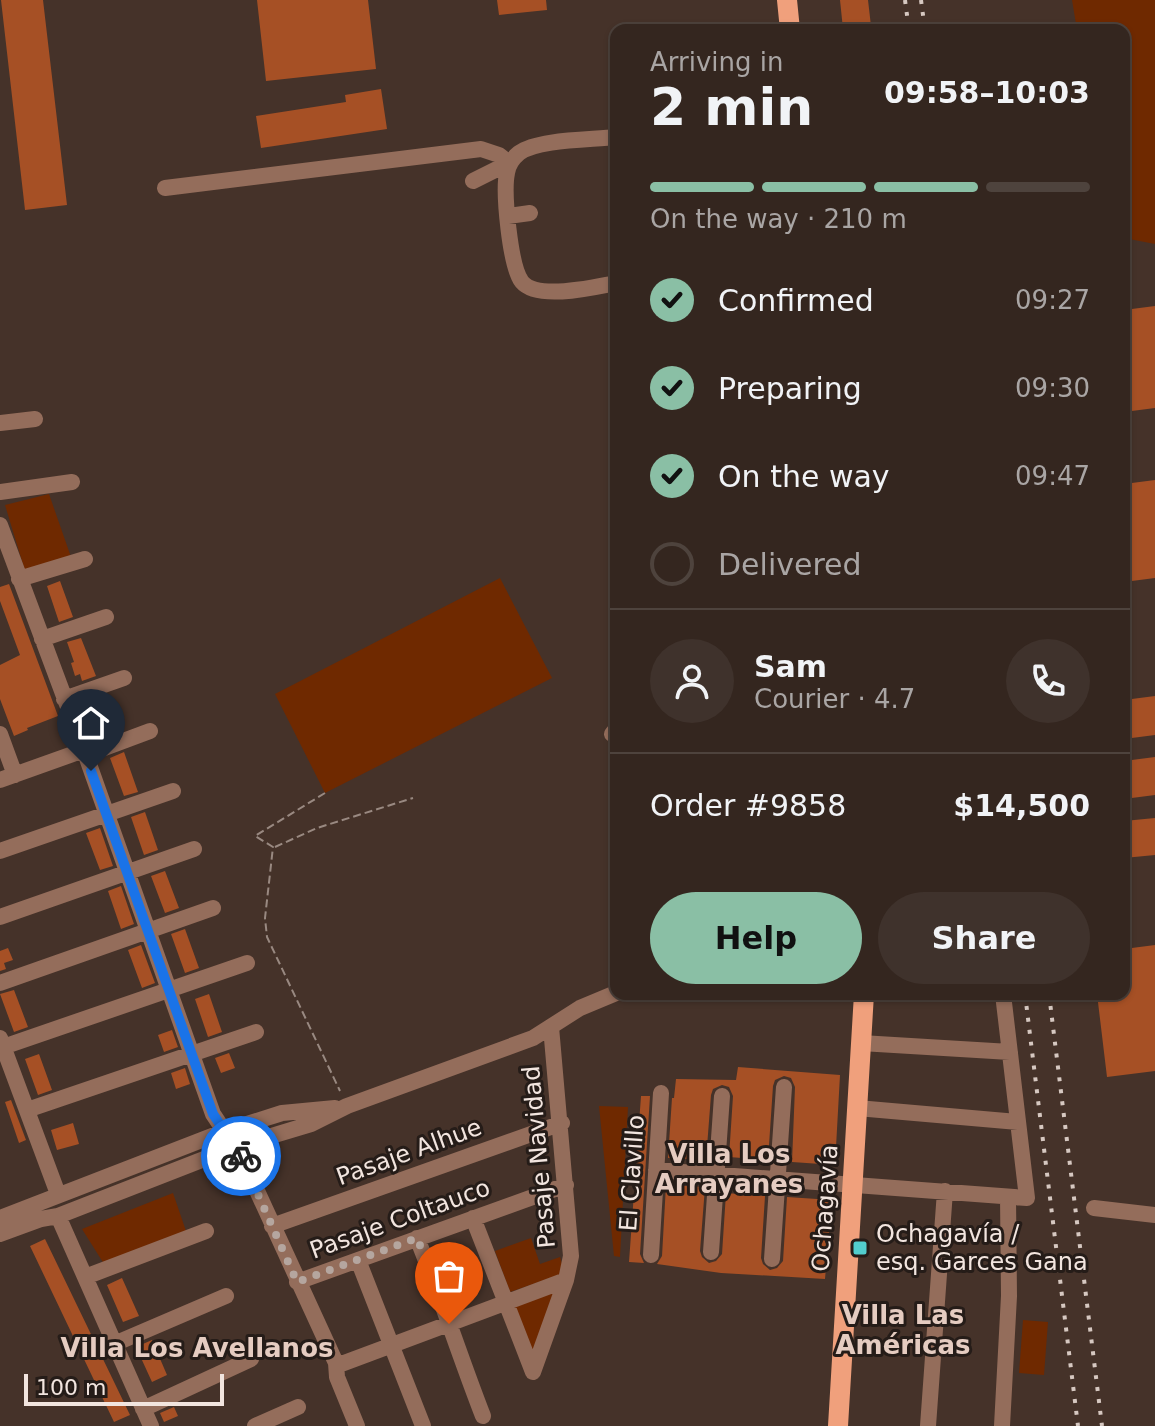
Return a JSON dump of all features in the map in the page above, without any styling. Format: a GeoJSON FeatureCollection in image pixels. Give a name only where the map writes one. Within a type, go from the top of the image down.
{"type":"FeatureCollection","features":[{"type":"Feature","properties":{"kind":"main road"},"geometry":{"type":"LineString","coordinates":[[787,0],[789,24]]}},
{"type":"Feature","properties":{"kind":"main road","name":"Ochagavía"},"geometry":{"type":"LineString","coordinates":[[838,1426],[864,1000]]}},
{"type":"Feature","properties":{"kind":"street"},"geometry":{"type":"LineString","coordinates":[[473,181],[534,147],[610,138]]}},
{"type":"Feature","properties":{"kind":"street"},"geometry":{"type":"LineString","coordinates":[[165,188],[481,149],[499,155],[509,163]]}},
{"type":"Feature","properties":{"kind":"street"},"geometry":{"type":"LineString","coordinates":[[509,163],[505,185],[511,256],[522,283],[535,290],[575,291],[610,284]]}},
{"type":"Feature","properties":{"kind":"street"},"geometry":{"type":"LineString","coordinates":[[508,216],[530,213]]}},
{"type":"Feature","properties":{"kind":"street"},"geometry":{"type":"LineString","coordinates":[[0,423],[35,419]]}},
{"type":"Feature","properties":{"kind":"street"},"geometry":{"type":"LineString","coordinates":[[0,492],[72,482]]}},
{"type":"Feature","properties":{"kind":"street"},"geometry":{"type":"LineString","coordinates":[[0,525],[84,750],[213,1114],[235,1147],[336,1363],[337,1377],[357,1426]]}},
{"type":"Feature","properties":{"kind":"street"},"geometry":{"type":"LineString","coordinates":[[19,579],[85,559]]}},
{"type":"Feature","properties":{"kind":"street"},"geometry":{"type":"LineString","coordinates":[[42,639],[106,617]]}},
{"type":"Feature","properties":{"kind":"street"},"geometry":{"type":"LineString","coordinates":[[64,699],[124,678]]}},
{"type":"Feature","properties":{"kind":"street"},"geometry":{"type":"LineString","coordinates":[[0,734],[8,777],[150,731]]}},
{"type":"Feature","properties":{"kind":"street"},"geometry":{"type":"LineString","coordinates":[[0,851],[173,791]]}},
{"type":"Feature","properties":{"kind":"street"},"geometry":{"type":"LineString","coordinates":[[0,917],[194,849]]}},
{"type":"Feature","properties":{"kind":"street"},"geometry":{"type":"LineString","coordinates":[[0,983],[213,908]]}},
{"type":"Feature","properties":{"kind":"street"},"geometry":{"type":"LineString","coordinates":[[151,1426],[85,1277],[60,1193],[2,1042],[247,963]]}},
{"type":"Feature","properties":{"kind":"street"},"geometry":{"type":"LineString","coordinates":[[0,1234],[64,1214],[235,1147],[311,1124],[347,1106],[525,1041],[580,1008],[610,996]]}},
{"type":"Feature","properties":{"kind":"street"},"geometry":{"type":"LineString","coordinates":[[656,1170],[1027,1198],[1004,1000]]}},
{"type":"Feature","properties":{"kind":"street","name":"Pasaje Navidad"},"geometry":{"type":"LineString","coordinates":[[506,1303],[533,1372],[566,1280],[571,1256],[562,1123],[551,1027]]}},
{"type":"Feature","properties":{"kind":"street"},"geometry":{"type":"LineString","coordinates":[[27,1110],[256,1032]]}},
{"type":"Feature","properties":{"kind":"street"},"geometry":{"type":"LineString","coordinates":[[861,1043],[1010,1052]]}},
{"type":"Feature","properties":{"kind":"street"},"geometry":{"type":"LineString","coordinates":[[772,1259],[784,1087]]}},
{"type":"Feature","properties":{"kind":"street","name":"El Clavillo"},"geometry":{"type":"LineString","coordinates":[[651,1255],[661,1093]]}},
{"type":"Feature","properties":{"kind":"street"},"geometry":{"type":"LineString","coordinates":[[711,1252],[722,1096]]}},
{"type":"Feature","properties":{"kind":"street"},"geometry":{"type":"LineString","coordinates":[[0,1218],[225,1131],[282,1113],[347,1106]]}},
{"type":"Feature","properties":{"kind":"street"},"geometry":{"type":"LineString","coordinates":[[857,1108],[1018,1122]]}},
{"type":"Feature","properties":{"kind":"street","name":"Pasaje Alhue"},"geometry":{"type":"LineString","coordinates":[[272,1226],[562,1123]]}},
{"type":"Feature","properties":{"kind":"street","name":"Pasaje Coltauco"},"geometry":{"type":"LineString","coordinates":[[297,1282],[566,1185]]}},
{"type":"Feature","properties":{"kind":"street"},"geometry":{"type":"LineString","coordinates":[[928,1426],[945,1191]]}},
{"type":"Feature","properties":{"kind":"street"},"geometry":{"type":"LineString","coordinates":[[1002,1426],[1010,1271],[1008,1197]]}},
{"type":"Feature","properties":{"kind":"street"},"geometry":{"type":"LineString","coordinates":[[1094,1208],[1155,1215]]}},
{"type":"Feature","properties":{"kind":"street"},"geometry":{"type":"LineString","coordinates":[[473,1218],[506,1303]]}},
{"type":"Feature","properties":{"kind":"street"},"geometry":{"type":"LineString","coordinates":[[85,1277],[206,1231]]}},
{"type":"Feature","properties":{"kind":"street"},"geometry":{"type":"LineString","coordinates":[[417,1238],[483,1416]]}},
{"type":"Feature","properties":{"kind":"street"},"geometry":{"type":"LineString","coordinates":[[358,1260],[423,1426]]}},
{"type":"Feature","properties":{"kind":"street"},"geometry":{"type":"LineString","coordinates":[[336,1363],[344,1363],[566,1280]]}},
{"type":"Feature","properties":{"kind":"street"},"geometry":{"type":"LineString","coordinates":[[114,1344],[226,1296]]}},
{"type":"Feature","properties":{"kind":"street"},"geometry":{"type":"LineString","coordinates":[[143,1409],[251,1359]]}},
{"type":"Feature","properties":{"kind":"street"},"geometry":{"type":"LineString","coordinates":[[255,1426],[298,1407]]}},
{"type":"Feature","properties":{"kind":"path"},"geometry":{"type":"LineString","coordinates":[[273,847],[255,836],[325,793]]}},
{"type":"Feature","properties":{"kind":"path"},"geometry":{"type":"LineString","coordinates":[[273,847],[317,828],[413,798]]}},
{"type":"Feature","properties":{"kind":"path"},"geometry":{"type":"LineString","coordinates":[[273,847],[265,918],[267,937],[347,1106]]}},
{"type":"Feature","properties":{"kind":"shaded area"},"geometry":{"type":"Polygon","coordinates":[[[1072,0],[1155,0],[1155,244],[1130,239],[1130,24],[1076,24],[1072,0]]]}},
{"type":"Feature","properties":{"kind":"shaded area"},"geometry":{"type":"Polygon","coordinates":[[[49,494],[71,557],[25,571],[5,505],[49,494]]]}},
{"type":"Feature","properties":{"kind":"shaded area"},"geometry":{"type":"Polygon","coordinates":[[[500,578],[552,678],[325,793],[275,694],[500,578]]]}},
{"type":"Feature","properties":{"kind":"shaded area"},"geometry":{"type":"Polygon","coordinates":[[[599,1106],[628,1107],[620,1257],[614,1256],[599,1106]]]}},
{"type":"Feature","properties":{"kind":"shaded area"},"geometry":{"type":"Polygon","coordinates":[[[173,1193],[186,1231],[104,1264],[82,1229],[173,1193]]]}},
{"type":"Feature","properties":{"kind":"shaded area"},"geometry":{"type":"Polygon","coordinates":[[[531,1238],[540,1264],[560,1257],[565,1273],[510,1292],[495,1251],[531,1238]]]}},
{"type":"Feature","properties":{"kind":"shaded area"},"geometry":{"type":"Polygon","coordinates":[[[556,1291],[533,1357],[514,1306],[556,1291]]]}},
{"type":"Feature","properties":{"kind":"shaded area"},"geometry":{"type":"Polygon","coordinates":[[[1023,1320],[1048,1322],[1044,1375],[1019,1373],[1023,1320]]]}},
{"type":"Feature","properties":{"kind":"building"},"geometry":{"type":"Polygon","coordinates":[[[1,0],[43,0],[67,205],[25,210],[1,0]]]}},
{"type":"Feature","properties":{"kind":"building"},"geometry":{"type":"Polygon","coordinates":[[[257,0],[368,0],[376,69],[266,81],[257,0]]]}},
{"type":"Feature","properties":{"kind":"building"},"geometry":{"type":"Polygon","coordinates":[[[497,0],[546,0],[547,10],[499,15],[497,0]]]}},
{"type":"Feature","properties":{"kind":"building"},"geometry":{"type":"Polygon","coordinates":[[[840,0],[868,0],[871,24],[842,24],[840,0]]]}},
{"type":"Feature","properties":{"kind":"building"},"geometry":{"type":"Polygon","coordinates":[[[381,89],[387,129],[261,148],[256,116],[346,102],[345,95],[381,89]]]}},
{"type":"Feature","properties":{"kind":"building"},"geometry":{"type":"Polygon","coordinates":[[[1155,306],[1155,408],[1130,411],[1130,309],[1155,306]]]}},
{"type":"Feature","properties":{"kind":"building"},"geometry":{"type":"Polygon","coordinates":[[[1155,480],[1155,578],[1130,581],[1130,483],[1155,480]]]}},
{"type":"Feature","properties":{"kind":"building"},"geometry":{"type":"Polygon","coordinates":[[[60,581],[73,617],[59,622],[47,586],[60,581]]]}},
{"type":"Feature","properties":{"kind":"building"},"geometry":{"type":"Polygon","coordinates":[[[9,584],[58,716],[14,736],[0,699],[0,665],[20,655],[0,601],[0,587],[9,584]]]}},
{"type":"Feature","properties":{"kind":"building"},"geometry":{"type":"Polygon","coordinates":[[[81,638],[96,676],[82,681],[80,674],[75,676],[67,642],[81,638]]]}},
{"type":"Feature","properties":{"kind":"building"},"geometry":{"type":"Polygon","coordinates":[[[1155,696],[1155,735],[1130,738],[1130,699],[1155,696]]]}},
{"type":"Feature","properties":{"kind":"building"},"geometry":{"type":"Polygon","coordinates":[[[104,697],[117,732],[103,737],[90,702],[104,697]]]}},
{"type":"Feature","properties":{"kind":"building"},"geometry":{"type":"Polygon","coordinates":[[[124,752],[138,792],[124,796],[110,758],[124,752]]]}},
{"type":"Feature","properties":{"kind":"building"},"geometry":{"type":"Polygon","coordinates":[[[1155,757],[1155,795],[1130,798],[1130,760],[1155,757]]]}},
{"type":"Feature","properties":{"kind":"building"},"geometry":{"type":"Polygon","coordinates":[[[145,812],[158,850],[144,855],[131,817],[145,812]]]}},
{"type":"Feature","properties":{"kind":"building"},"geometry":{"type":"Polygon","coordinates":[[[1155,818],[1155,855],[1130,857],[1130,820],[1155,818]]]}},
{"type":"Feature","properties":{"kind":"building"},"geometry":{"type":"Polygon","coordinates":[[[100,828],[113,866],[100,870],[86,833],[100,828]]]}},
{"type":"Feature","properties":{"kind":"building"},"geometry":{"type":"Polygon","coordinates":[[[165,871],[179,908],[165,913],[151,876],[165,871]]]}},
{"type":"Feature","properties":{"kind":"building"},"geometry":{"type":"Polygon","coordinates":[[[121,886],[134,924],[121,929],[108,891],[121,886]]]}},
{"type":"Feature","properties":{"kind":"building"},"geometry":{"type":"Polygon","coordinates":[[[185,929],[199,968],[185,973],[171,934],[185,929]]]}},
{"type":"Feature","properties":{"kind":"building"},"geometry":{"type":"Polygon","coordinates":[[[141,945],[155,983],[142,988],[128,950],[141,945]]]}},
{"type":"Feature","properties":{"kind":"building"},"geometry":{"type":"Polygon","coordinates":[[[1155,945],[1155,1071],[1107,1077],[1098,1000],[1130,1000],[1130,948],[1155,945]]]}},
{"type":"Feature","properties":{"kind":"building"},"geometry":{"type":"Polygon","coordinates":[[[8,948],[13,960],[4,963],[6,969],[0,971],[0,951],[8,948]]]}},
{"type":"Feature","properties":{"kind":"building"},"geometry":{"type":"Polygon","coordinates":[[[14,990],[28,1027],[14,1032],[0,994],[14,990]]]}},
{"type":"Feature","properties":{"kind":"building"},"geometry":{"type":"Polygon","coordinates":[[[209,994],[222,1032],[208,1037],[195,999],[209,994]]]}},
{"type":"Feature","properties":{"kind":"building"},"geometry":{"type":"Polygon","coordinates":[[[172,1030],[178,1047],[164,1052],[158,1035],[172,1030]]]}},
{"type":"Feature","properties":{"kind":"building"},"geometry":{"type":"Polygon","coordinates":[[[229,1053],[235,1068],[221,1073],[215,1058],[229,1053]]]}},
{"type":"Feature","properties":{"kind":"building"},"geometry":{"type":"Polygon","coordinates":[[[39,1054],[52,1090],[38,1095],[25,1059],[39,1054]]]}},
{"type":"Feature","properties":{"kind":"building"},"geometry":{"type":"Polygon","coordinates":[[[738,1067],[840,1075],[835,1165],[792,1162],[795,1087],[791,1078],[784,1076],[775,1080],[773,1086],[768,1160],[729,1157],[733,1096],[729,1087],[722,1085],[713,1089],[711,1095],[706,1160],[668,1158],[676,1079],[736,1080],[738,1067]]]}},
{"type":"Feature","properties":{"kind":"building"},"geometry":{"type":"Polygon","coordinates":[[[185,1068],[190,1084],[176,1089],[171,1073],[185,1068]]]}},
{"type":"Feature","properties":{"kind":"building"},"geometry":{"type":"Polygon","coordinates":[[[641,1096],[650,1096],[640,1254],[644,1263],[629,1262],[641,1096]]]}},
{"type":"Feature","properties":{"kind":"building"},"geometry":{"type":"Polygon","coordinates":[[[11,1100],[26,1140],[19,1143],[5,1102],[11,1100]]]}},
{"type":"Feature","properties":{"kind":"building"},"geometry":{"type":"Polygon","coordinates":[[[73,1123],[79,1144],[57,1150],[51,1130],[73,1123]]]}},
{"type":"Feature","properties":{"kind":"building"},"geometry":{"type":"Polygon","coordinates":[[[666,1185],[705,1187],[700,1251],[709,1263],[722,1254],[726,1193],[765,1196],[761,1258],[770,1270],[783,1261],[787,1197],[832,1200],[825,1279],[721,1273],[657,1264],[662,1256],[666,1185]]]}},
{"type":"Feature","properties":{"kind":"building"},"geometry":{"type":"Polygon","coordinates":[[[45,1239],[130,1415],[114,1422],[30,1246],[45,1239]]]}},
{"type":"Feature","properties":{"kind":"building"},"geometry":{"type":"Polygon","coordinates":[[[122,1278],[139,1316],[123,1322],[107,1285],[122,1278]]]}},
{"type":"Feature","properties":{"kind":"building"},"geometry":{"type":"Polygon","coordinates":[[[152,1340],[167,1375],[152,1382],[136,1347],[152,1340]]]}},
{"type":"Feature","properties":{"kind":"building"},"geometry":{"type":"Polygon","coordinates":[[[174,1407],[178,1416],[164,1422],[160,1413],[174,1407]]]}},
{"type":"Feature","properties":{"kind":"railway"},"geometry":{"type":"LineString","coordinates":[[905,0],[908,24]]}},
{"type":"Feature","properties":{"kind":"railway"},"geometry":{"type":"LineString","coordinates":[[921,0],[924,24]]}},
{"type":"Feature","properties":{"kind":"railway"},"geometry":{"type":"LineString","coordinates":[[1026,1000],[1078,1426]]}},
{"type":"Feature","properties":{"kind":"railway"},"geometry":{"type":"LineString","coordinates":[[1050,1000],[1102,1426]]}},
{"type":"Feature","properties":{"kind":"way so far"},"geometry":{"type":"LineString","coordinates":[[241,1156],[297,1282],[417,1238],[449,1324]]}},
{"type":"Feature","properties":{"kind":"place","name":"Ochagavía / esq. Garces Gana"},"geometry":{"type":"Point","coordinates":[860,1248]}},
{"type":"Feature","properties":{"kind":"district","name":"Villa Los Arrayanes"},"geometry":{"type":"Point","coordinates":[729,1169]}},
{"type":"Feature","properties":{"kind":"district","name":"Villa Las Américas"},"geometry":{"type":"Point","coordinates":[903,1330]}},
{"type":"Feature","properties":{"kind":"district","name":"Villa Los Avellanos"},"geometry":{"type":"Point","coordinates":[197,1348]}},
{"type":"Feature","properties":{"kind":"route"},"geometry":{"type":"LineString","coordinates":[[91,771],[213,1114],[241,1156]]}}]}
